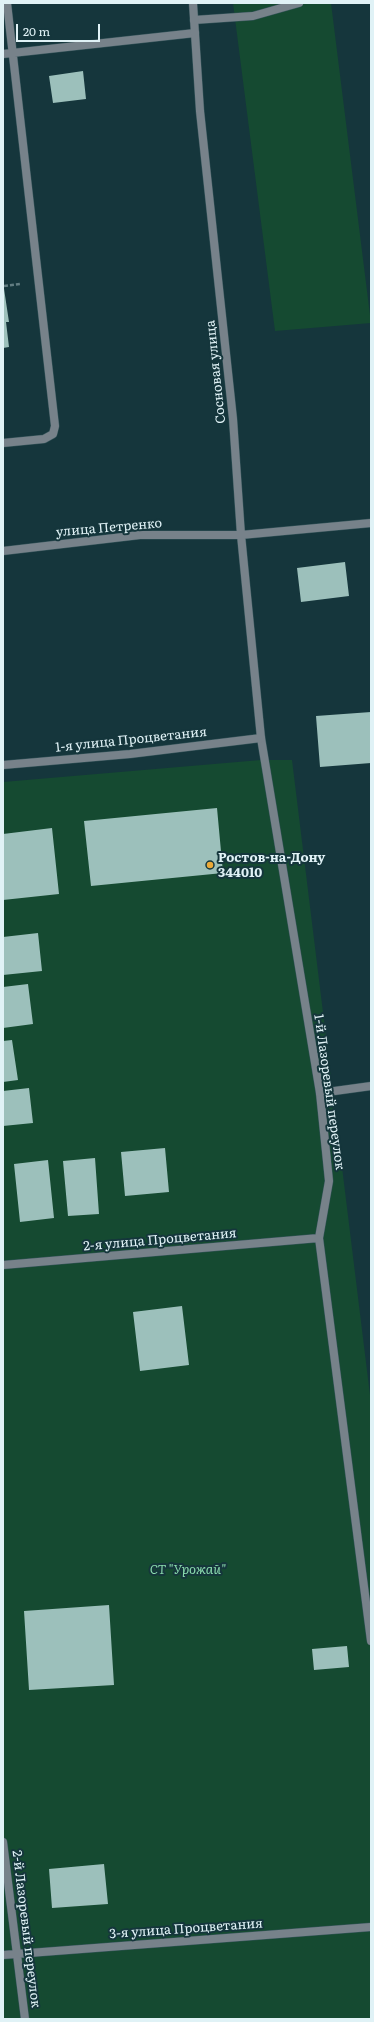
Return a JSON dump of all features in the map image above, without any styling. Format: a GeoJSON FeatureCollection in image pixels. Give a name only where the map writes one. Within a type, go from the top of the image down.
{"type":"FeatureCollection","features":[{"type":"Feature","properties":{"kind":"street"},"geometry":{"type":"LineString","coordinates":[[3,443],[44,439],[53,434],[55,426],[7,3]]}},
{"type":"Feature","properties":{"kind":"street","name":"Сосновая улица"},"geometry":{"type":"LineString","coordinates":[[193,3],[200,111],[233,419],[241,535],[261,738]]}},
{"type":"Feature","properties":{"kind":"street"},"geometry":{"type":"LineString","coordinates":[[194,20],[253,16],[299,3]]}},
{"type":"Feature","properties":{"kind":"street"},"geometry":{"type":"LineString","coordinates":[[3,54],[195,33]]}},
{"type":"Feature","properties":{"kind":"street","name":"улица Петренко"},"geometry":{"type":"LineString","coordinates":[[3,551],[140,535],[241,535],[371,523]]}},
{"type":"Feature","properties":{"kind":"street","name":"1-я улица Процветания"},"geometry":{"type":"LineString","coordinates":[[3,764],[130,754],[261,738]]}},
{"type":"Feature","properties":{"kind":"street","name":"1-й Лазоревый переулок"},"geometry":{"type":"LineString","coordinates":[[261,738],[320,1093],[329,1181],[319,1238],[371,1641]]}},
{"type":"Feature","properties":{"kind":"street"},"geometry":{"type":"LineString","coordinates":[[320,1093],[371,1086]]}},
{"type":"Feature","properties":{"kind":"street","name":"2-я улица Процветания"},"geometry":{"type":"LineString","coordinates":[[3,1265],[319,1238]]}},
{"type":"Feature","properties":{"kind":"street","name":"2-й Лазоревый переулок"},"geometry":{"type":"LineString","coordinates":[[3,1842],[25,2019]]}},
{"type":"Feature","properties":{"kind":"street","name":"3-я улица Процветания"},"geometry":{"type":"LineString","coordinates":[[3,1955],[371,1927]]}},
{"type":"Feature","properties":{"kind":"path"},"geometry":{"type":"LineString","coordinates":[[4,286],[26,283]]}},
{"type":"Feature","properties":{"kind":"green space"},"geometry":{"type":"Polygon","coordinates":[[[233,3],[331,3],[371,323],[275,331],[233,3]]]}},
{"type":"Feature","properties":{"kind":"green space","name":"СТ \"Урожай\""},"geometry":{"type":"Polygon","coordinates":[[[261,760],[292,760],[371,1403],[371,2019],[3,2019],[3,782],[261,760]]]}},
{"type":"Feature","properties":{"kind":"building"},"geometry":{"type":"Polygon","coordinates":[[[83,71],[86,99],[53,103],[49,76],[83,71]]]}},
{"type":"Feature","properties":{"kind":"building"},"geometry":{"type":"Polygon","coordinates":[[[3,282],[9,322],[6,322],[9,347],[3,348],[3,282]]]}},
{"type":"Feature","properties":{"kind":"building"},"geometry":{"type":"Polygon","coordinates":[[[345,562],[349,596],[301,602],[297,568],[345,562]]]}},
{"type":"Feature","properties":{"kind":"building"},"geometry":{"type":"Polygon","coordinates":[[[371,712],[371,763],[320,767],[316,716],[371,712]]]}},
{"type":"Feature","properties":{"kind":"building"},"geometry":{"type":"Polygon","coordinates":[[[217,808],[223,873],[91,886],[84,821],[217,808]]]}},
{"type":"Feature","properties":{"kind":"building"},"geometry":{"type":"Polygon","coordinates":[[[52,828],[59,894],[3,900],[3,834],[52,828]]]}},
{"type":"Feature","properties":{"kind":"building"},"geometry":{"type":"Polygon","coordinates":[[[38,933],[42,971],[3,975],[3,937],[38,933]]]}},
{"type":"Feature","properties":{"kind":"building"},"geometry":{"type":"Polygon","coordinates":[[[28,984],[33,1024],[3,1028],[3,987],[28,984]]]}},
{"type":"Feature","properties":{"kind":"building"},"geometry":{"type":"Polygon","coordinates":[[[12,1040],[18,1080],[3,1082],[3,1041],[12,1040]]]}},
{"type":"Feature","properties":{"kind":"building"},"geometry":{"type":"Polygon","coordinates":[[[29,1088],[33,1123],[3,1126],[3,1091],[29,1088]]]}},
{"type":"Feature","properties":{"kind":"building"},"geometry":{"type":"Polygon","coordinates":[[[165,1148],[169,1192],[125,1196],[121,1152],[165,1148]]]}},
{"type":"Feature","properties":{"kind":"building"},"geometry":{"type":"Polygon","coordinates":[[[95,1158],[99,1214],[68,1216],[63,1161],[95,1158]]]}},
{"type":"Feature","properties":{"kind":"building"},"geometry":{"type":"Polygon","coordinates":[[[48,1160],[54,1218],[20,1222],[14,1164],[48,1160]]]}},
{"type":"Feature","properties":{"kind":"building"},"geometry":{"type":"Polygon","coordinates":[[[182,1306],[189,1365],[140,1371],[133,1312],[182,1306]]]}},
{"type":"Feature","properties":{"kind":"building"},"geometry":{"type":"Polygon","coordinates":[[[109,1605],[114,1685],[29,1690],[24,1611],[109,1605]]]}},
{"type":"Feature","properties":{"kind":"building"},"geometry":{"type":"Polygon","coordinates":[[[347,1646],[349,1667],[314,1670],[312,1649],[347,1646]]]}},
{"type":"Feature","properties":{"kind":"building"},"geometry":{"type":"Polygon","coordinates":[[[104,1864],[108,1904],[52,1908],[49,1869],[104,1864]]]}},
{"type":"Feature","properties":{"kind":"place","name":"Ростов-на-Дону 344010"},"geometry":{"type":"Point","coordinates":[210,865]}}]}
